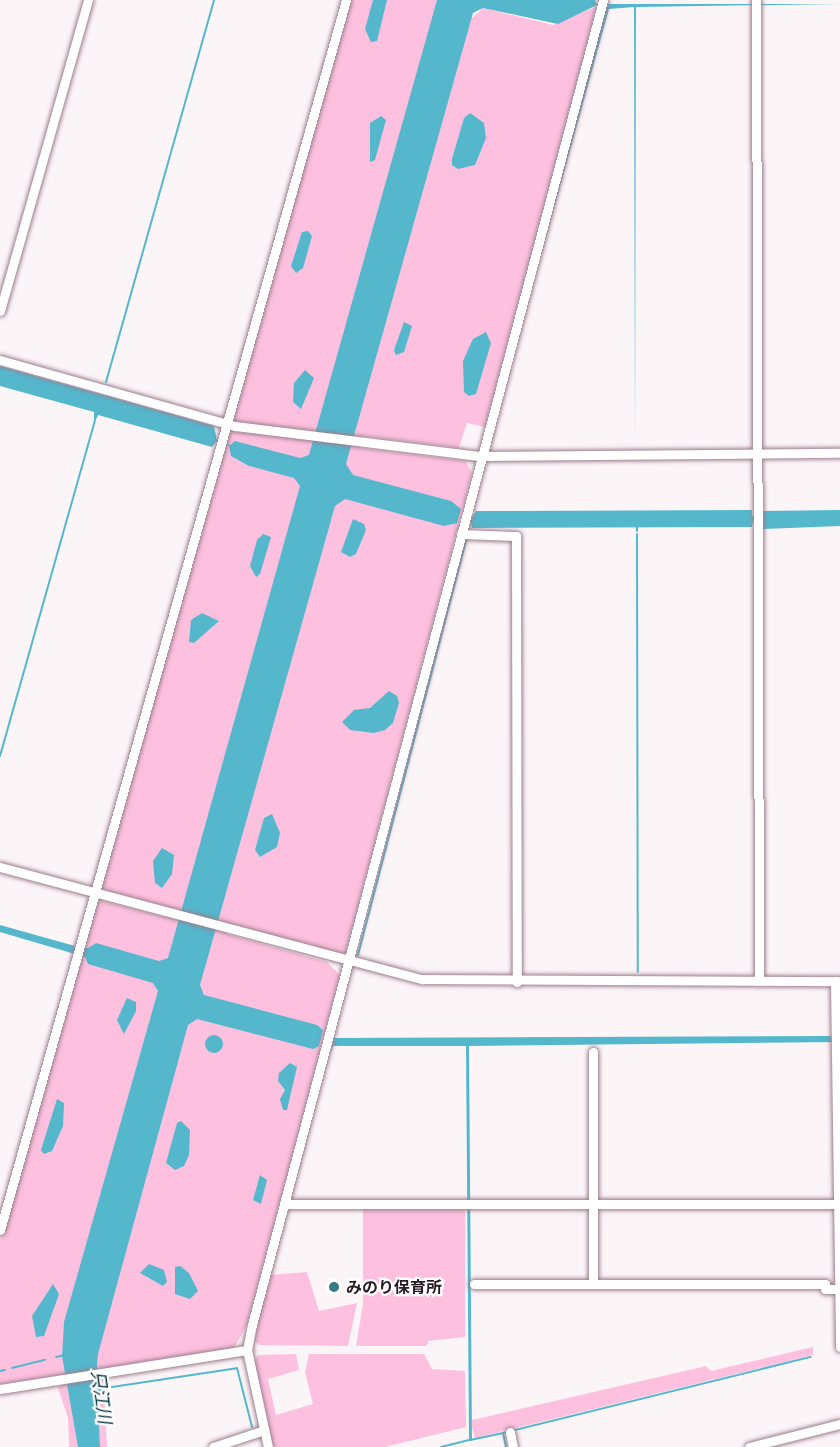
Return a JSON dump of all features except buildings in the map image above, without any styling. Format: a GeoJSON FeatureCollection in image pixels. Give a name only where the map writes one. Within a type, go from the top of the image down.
{"type":"FeatureCollection","features":[{"type":"Feature","properties":{"kind":"street"},"geometry":{"type":"LineString","coordinates":[[0,311],[88,0]]}},
{"type":"Feature","properties":{"kind":"street"},"geometry":{"type":"LineString","coordinates":[[0,1230],[346,0]]}},
{"type":"Feature","properties":{"kind":"street"},"geometry":{"type":"LineString","coordinates":[[268,1447],[247,1350],[603,0]]}},
{"type":"Feature","properties":{"kind":"street"},"geometry":{"type":"LineString","coordinates":[[756,4],[759,981]]}},
{"type":"Feature","properties":{"kind":"street"},"geometry":{"type":"LineString","coordinates":[[0,360],[226,424],[481,456],[840,453]]}},
{"type":"Feature","properties":{"kind":"street"},"geometry":{"type":"LineString","coordinates":[[461,534],[516,536],[518,982]]}},
{"type":"Feature","properties":{"kind":"street"},"geometry":{"type":"LineString","coordinates":[[0,867],[165,913],[422,979],[518,982],[838,981],[836,1041],[840,1347]]}},
{"type":"Feature","properties":{"kind":"street"},"geometry":{"type":"LineString","coordinates":[[593,1052],[593,1284]]}},
{"type":"Feature","properties":{"kind":"street"},"geometry":{"type":"LineString","coordinates":[[284,1204],[839,1204]]}},
{"type":"Feature","properties":{"kind":"street"},"geometry":{"type":"LineString","coordinates":[[474,1284],[825,1284],[825,1289],[838,1289]]}},
{"type":"Feature","properties":{"kind":"street"},"geometry":{"type":"LineString","coordinates":[[0,1389],[247,1350]]}},
{"type":"Feature","properties":{"kind":"street"},"geometry":{"type":"LineString","coordinates":[[748,1447],[840,1424]]}},
{"type":"Feature","properties":{"kind":"street"},"geometry":{"type":"LineString","coordinates":[[213,1447],[264,1430]]}},
{"type":"Feature","properties":{"kind":"street"},"geometry":{"type":"LineString","coordinates":[[510,1432],[513,1447]]}},
{"type":"Feature","properties":{"kind":"shaded area"},"geometry":{"type":"Polygon","coordinates":[[[349,0],[437,0],[436,9],[472,18],[483,8],[553,25],[597,6],[485,427],[467,423],[459,448],[363,436],[360,448],[466,461],[472,473],[346,952],[339,954],[229,926],[226,934],[327,962],[340,975],[247,1325],[234,1348],[103,1370],[107,1447],[100,1447],[98,1394],[102,1388],[96,1378],[67,1381],[78,1447],[69,1447],[68,1418],[58,1388],[62,1383],[60,1375],[0,1384],[0,1239],[95,904],[102,901],[165,917],[168,910],[104,893],[100,884],[227,433],[233,430],[235,422],[231,418],[349,0]]]}},
{"type":"Feature","properties":{"kind":"shaded area"},"geometry":{"type":"Polygon","coordinates":[[[363,1209],[465,1209],[465,1337],[428,1341],[427,1346],[356,1346],[363,1304],[363,1209]]]}},
{"type":"Feature","properties":{"kind":"shaded area"},"geometry":{"type":"Polygon","coordinates":[[[307,1272],[319,1311],[357,1303],[348,1346],[259,1345],[254,1340],[256,1320],[269,1275],[307,1272]]]}},
{"type":"Feature","properties":{"kind":"shaded area"},"geometry":{"type":"Polygon","coordinates":[[[813,1347],[813,1355],[475,1438],[472,1428],[472,1420],[706,1366],[711,1371],[813,1347]]]}},
{"type":"Feature","properties":{"kind":"shaded area"},"geometry":{"type":"Polygon","coordinates":[[[296,1354],[299,1370],[268,1379],[276,1415],[313,1404],[305,1372],[309,1354],[424,1354],[432,1369],[465,1371],[466,1427],[385,1447],[272,1447],[254,1361],[258,1355],[296,1354]]]}},
{"type":"Feature","properties":{"kind":"water"},"geometry":{"type":"Polygon","coordinates":[[[373,0],[387,0],[377,41],[371,42],[365,29],[373,0]]]}},
{"type":"Feature","properties":{"kind":"water"},"geometry":{"type":"Polygon","coordinates":[[[437,0],[595,0],[597,5],[558,24],[483,8],[473,13],[346,464],[353,475],[451,501],[461,509],[457,523],[444,526],[345,499],[335,506],[200,985],[204,995],[317,1025],[323,1030],[319,1046],[313,1049],[197,1019],[188,1025],[98,1354],[96,1378],[102,1389],[98,1395],[100,1447],[78,1447],[62,1356],[64,1322],[158,991],[153,983],[88,964],[85,957],[0,932],[0,925],[75,946],[88,948],[96,943],[159,961],[168,958],[300,486],[294,478],[249,466],[231,456],[229,446],[216,442],[212,447],[98,415],[94,424],[94,412],[0,386],[0,366],[214,426],[217,440],[230,445],[235,441],[300,458],[309,455],[437,0]]]}},
{"type":"Feature","properties":{"kind":"water"},"geometry":{"type":"Polygon","coordinates":[[[608,4],[840,4],[636,7],[635,450],[634,7],[609,9],[540,259],[604,8],[608,4]]]}},
{"type":"Feature","properties":{"kind":"water"},"geometry":{"type":"Polygon","coordinates":[[[470,113],[484,123],[486,138],[475,165],[458,169],[452,165],[452,159],[464,118],[470,113]]]}},
{"type":"Feature","properties":{"kind":"water"},"geometry":{"type":"Polygon","coordinates":[[[381,116],[386,120],[375,160],[370,162],[370,123],[381,116]]]}},
{"type":"Feature","properties":{"kind":"water"},"geometry":{"type":"Polygon","coordinates":[[[308,231],[312,236],[303,268],[296,273],[291,266],[302,232],[308,231]]]}},
{"type":"Feature","properties":{"kind":"water"},"geometry":{"type":"Polygon","coordinates":[[[404,322],[412,326],[404,352],[396,355],[394,350],[404,322]]]}},
{"type":"Feature","properties":{"kind":"water"},"geometry":{"type":"Polygon","coordinates":[[[486,332],[491,343],[476,394],[469,396],[464,392],[463,361],[473,339],[486,332]]]}},
{"type":"Feature","properties":{"kind":"water"},"geometry":{"type":"Polygon","coordinates":[[[305,370],[314,378],[301,409],[293,402],[294,383],[305,370]]]}},
{"type":"Feature","properties":{"kind":"water"},"geometry":{"type":"Polygon","coordinates":[[[752,510],[752,516],[762,517],[762,511],[840,510],[840,526],[763,529],[762,521],[753,521],[752,527],[472,528],[470,521],[476,511],[752,510]]]}},
{"type":"Feature","properties":{"kind":"water"},"geometry":{"type":"Polygon","coordinates":[[[353,519],[364,524],[366,530],[356,554],[350,557],[341,552],[353,519]]]}},
{"type":"Feature","properties":{"kind":"water"},"geometry":{"type":"Polygon","coordinates":[[[263,534],[271,537],[260,574],[256,577],[250,566],[257,540],[263,534]]]}},
{"type":"Feature","properties":{"kind":"water"},"geometry":{"type":"Polygon","coordinates":[[[202,613],[219,621],[194,643],[189,642],[191,620],[202,613]]]}},
{"type":"Feature","properties":{"kind":"water"},"geometry":{"type":"Polygon","coordinates":[[[389,691],[397,696],[399,703],[393,723],[385,730],[374,733],[350,730],[342,722],[354,710],[370,708],[389,691]]]}},
{"type":"Feature","properties":{"kind":"water"},"geometry":{"type":"Polygon","coordinates":[[[272,814],[280,833],[277,847],[260,857],[255,850],[264,818],[272,814]]]}},
{"type":"Feature","properties":{"kind":"water"},"geometry":{"type":"Polygon","coordinates":[[[162,848],[174,855],[172,874],[162,888],[155,883],[153,861],[162,848]]]}},
{"type":"Feature","properties":{"kind":"water"},"geometry":{"type":"Polygon","coordinates":[[[127,998],[136,1002],[136,1011],[124,1034],[117,1020],[127,998]]]}},
{"type":"Feature","properties":{"kind":"water"},"geometry":{"type":"Polygon","coordinates":[[[214,1035],[220,1038],[223,1044],[220,1050],[214,1053],[208,1050],[205,1044],[208,1038],[214,1035]]]}},
{"type":"Feature","properties":{"kind":"water"},"geometry":{"type":"Polygon","coordinates":[[[830,1036],[840,1039],[840,1042],[469,1046],[472,1439],[469,1439],[466,1046],[333,1046],[330,1055],[334,1038],[830,1036]]]}},
{"type":"Feature","properties":{"kind":"water"},"geometry":{"type":"Polygon","coordinates":[[[290,1063],[297,1067],[287,1110],[283,1110],[280,1099],[285,1090],[278,1081],[279,1073],[290,1063]]]}},
{"type":"Feature","properties":{"kind":"water"},"geometry":{"type":"Polygon","coordinates":[[[57,1099],[64,1103],[63,1126],[52,1151],[44,1154],[41,1150],[57,1099]]]}},
{"type":"Feature","properties":{"kind":"water"},"geometry":{"type":"Polygon","coordinates":[[[181,1121],[190,1130],[189,1155],[184,1166],[175,1170],[166,1163],[177,1123],[181,1121]]]}},
{"type":"Feature","properties":{"kind":"water"},"geometry":{"type":"Polygon","coordinates":[[[260,1175],[267,1180],[261,1204],[253,1200],[260,1175]]]}},
{"type":"Feature","properties":{"kind":"water"},"geometry":{"type":"Polygon","coordinates":[[[149,1264],[164,1270],[167,1282],[163,1286],[140,1273],[149,1264]]]}},
{"type":"Feature","properties":{"kind":"water"},"geometry":{"type":"Polygon","coordinates":[[[180,1266],[189,1273],[198,1291],[190,1299],[175,1294],[175,1267],[180,1266]]]}},
{"type":"Feature","properties":{"kind":"water"},"geometry":{"type":"Polygon","coordinates":[[[53,1284],[59,1294],[44,1336],[36,1337],[32,1316],[53,1284]]]}},
{"type":"Feature","properties":{"kind":"waterway"},"geometry":{"type":"LineString","coordinates":[[106,382],[214,0]]}},
{"type":"Feature","properties":{"kind":"waterway"},"geometry":{"type":"LineString","coordinates":[[0,756],[95,421]]}},
{"type":"Feature","properties":{"kind":"waterway"},"geometry":{"type":"LineString","coordinates":[[637,534],[638,972]]}},
{"type":"Feature","properties":{"kind":"waterway"},"geometry":{"type":"LineString","coordinates":[[358,955],[467,537]]}},
{"type":"Feature","properties":{"kind":"waterway"},"geometry":{"type":"LineString","coordinates":[[56,1357],[65,1355]]}},
{"type":"Feature","properties":{"kind":"waterway"},"geometry":{"type":"LineString","coordinates":[[503,1433],[811,1357]]}},
{"type":"Feature","properties":{"kind":"waterway"},"geometry":{"type":"LineString","coordinates":[[12,1368],[45,1360]]}},
{"type":"Feature","properties":{"kind":"waterway","name":"只江川"},"geometry":{"type":"LineString","coordinates":[[112,1387],[237,1368],[252,1427]]}},
{"type":"Feature","properties":{"kind":"waterway"},"geometry":{"type":"LineString","coordinates":[[0,1371],[5,1370]]}},
{"type":"Feature","properties":{"kind":"waterway"},"geometry":{"type":"LineString","coordinates":[[470,1437],[470,1440],[503,1433],[506,1447]]}},
{"type":"Feature","properties":{"kind":"waterway"},"geometry":{"type":"LineString","coordinates":[[441,1447],[470,1440]]}},
{"type":"Feature","properties":{"kind":"place","name":"みのり保育所"},"geometry":{"type":"Point","coordinates":[334,1287]}}]}
